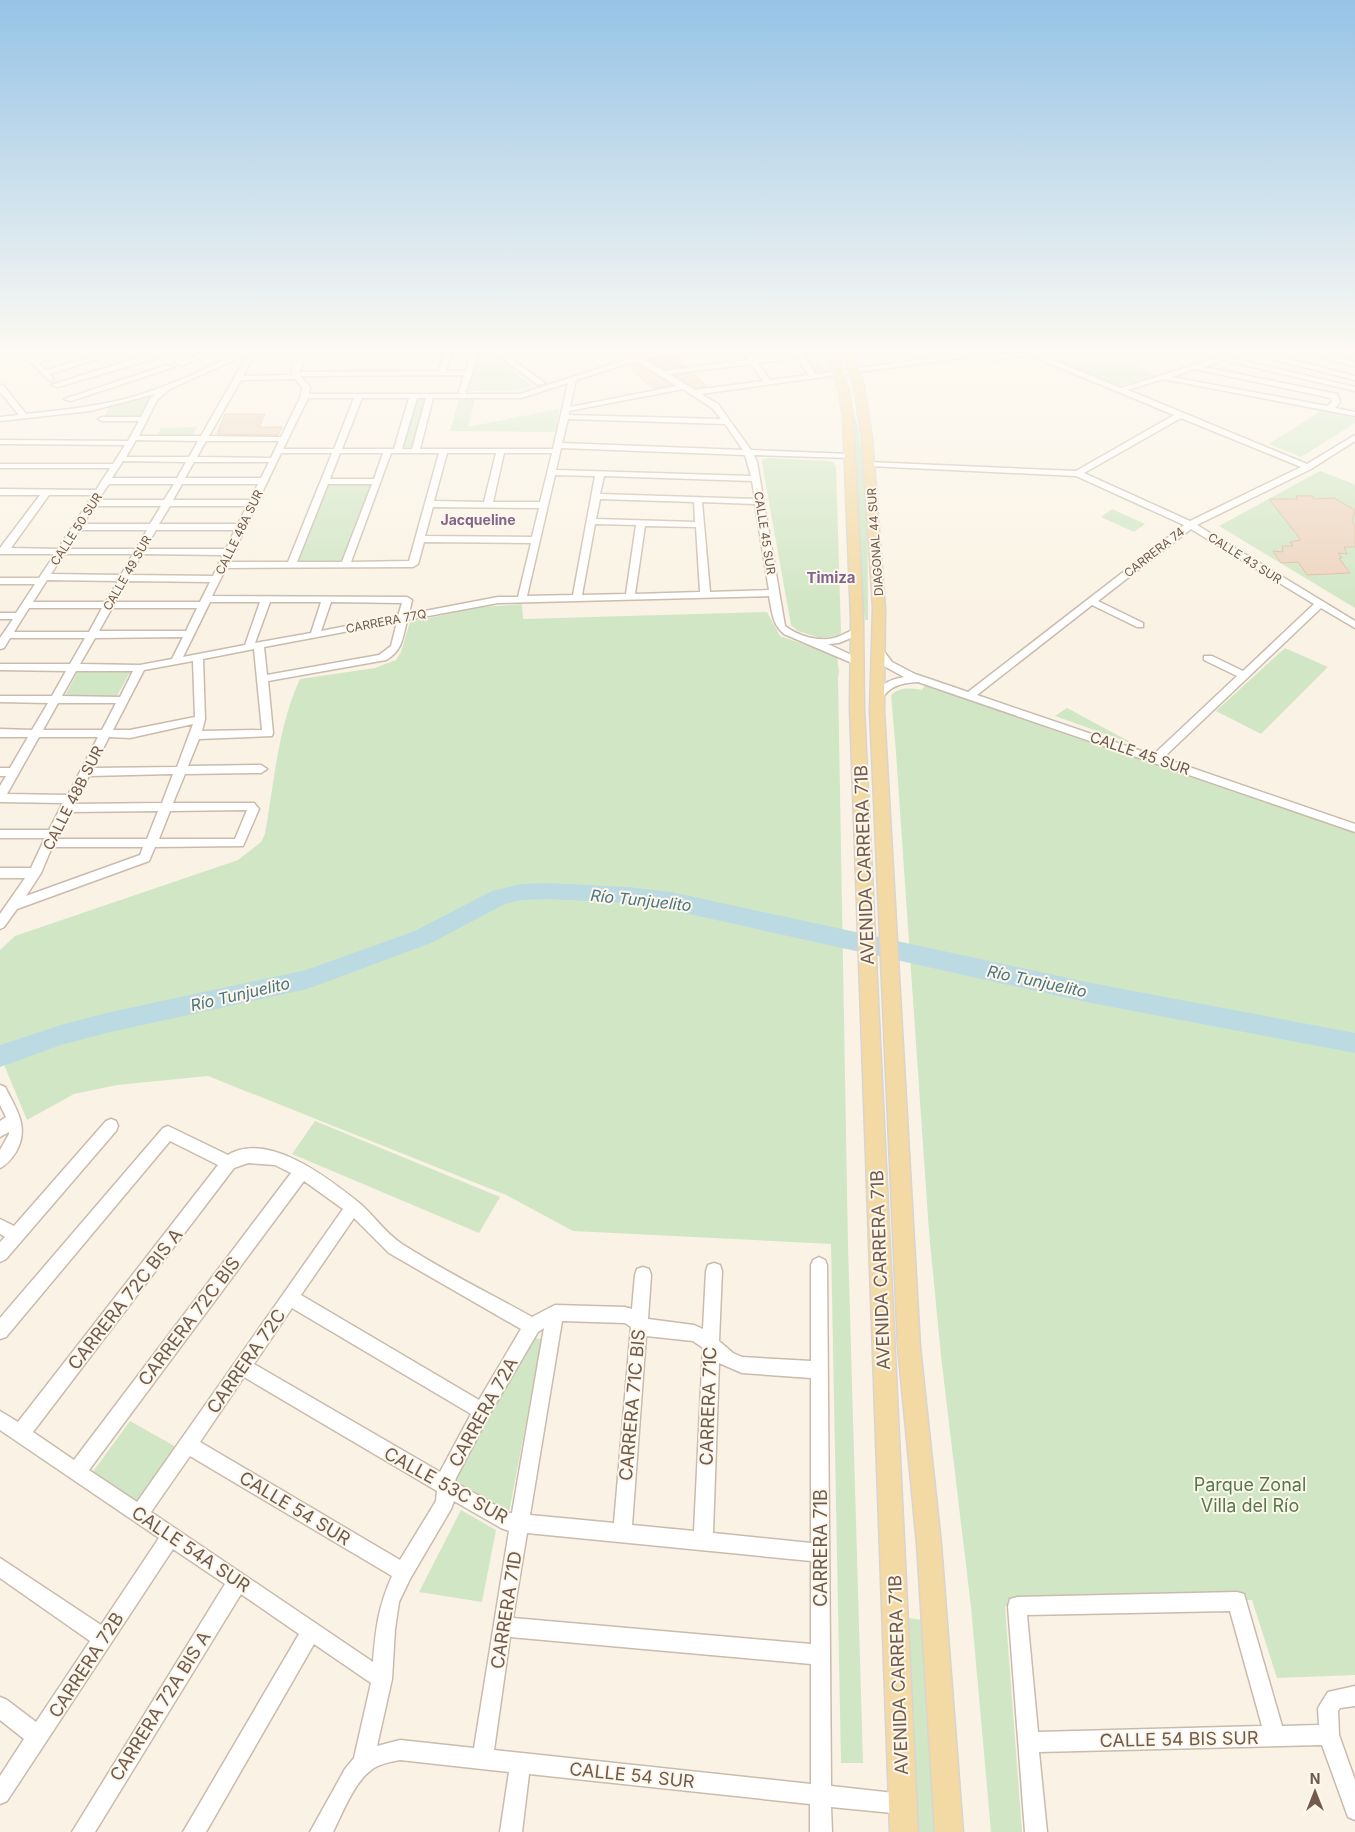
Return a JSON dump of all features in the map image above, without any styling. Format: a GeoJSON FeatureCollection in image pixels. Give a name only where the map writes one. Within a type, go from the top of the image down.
{"type":"FeatureCollection","features":[{"type":"Feature","properties":{"kind":"main road","name":"DIAGONAL 44 SUR"},"geometry":{"type":"LineString","coordinates":[[848,435],[854,509],[858,632],[856,661],[857,708]]}},
{"type":"Feature","properties":{"kind":"main road","name":"DIAGONAL 44 SUR"},"geometry":{"type":"LineString","coordinates":[[866,435],[879,608],[877,704]]}},
{"type":"Feature","properties":{"kind":"main road","name":"AVENIDA CARRERA 71B"},"geometry":{"type":"LineString","coordinates":[[877,704],[910,1356],[929,1544],[949,1832]]}},
{"type":"Feature","properties":{"kind":"main road","name":"AVENIDA CARRERA 71B"},"geometry":{"type":"LineString","coordinates":[[857,708],[904,1832]]}},
{"type":"Feature","properties":{"kind":"street","name":"CALLE 50 SUR"},"geometry":{"type":"LineString","coordinates":[[0,646],[135,435]]}},
{"type":"Feature","properties":{"kind":"street","name":"CALLE 49 SUR"},"geometry":{"type":"LineString","coordinates":[[0,797],[205,435]]}},
{"type":"Feature","properties":{"kind":"street","name":"CALLE 48A SUR"},"geometry":{"type":"LineString","coordinates":[[176,661],[286,435]]}},
{"type":"Feature","properties":{"kind":"street"},"geometry":{"type":"LineString","coordinates":[[291,564],[342,435]]}},
{"type":"Feature","properties":{"kind":"street"},"geometry":{"type":"LineString","coordinates":[[346,564],[377,482],[398,435]]}},
{"type":"Feature","properties":{"kind":"street"},"geometry":{"type":"LineString","coordinates":[[415,451],[419,435]]}},
{"type":"Feature","properties":{"kind":"street"},"geometry":{"type":"LineString","coordinates":[[522,599],[559,435]]}},
{"type":"Feature","properties":{"kind":"street","name":"CALLE 45 SUR"},"geometry":{"type":"LineString","coordinates":[[737,435],[749,452],[756,479],[781,628],[814,643]]}},
{"type":"Feature","properties":{"kind":"street"},"geometry":{"type":"LineString","coordinates":[[869,464],[1077,474],[1143,435]]}},
{"type":"Feature","properties":{"kind":"street"},"geometry":{"type":"LineString","coordinates":[[1233,435],[1308,466]]}},
{"type":"Feature","properties":{"kind":"street","name":"CARRERA 74"},"geometry":{"type":"LineString","coordinates":[[970,695],[1190,524],[1308,466],[1355,437]]}},
{"type":"Feature","properties":{"kind":"street"},"geometry":{"type":"LineString","coordinates":[[0,441],[284,439]]}},
{"type":"Feature","properties":{"kind":"street"},"geometry":{"type":"LineString","coordinates":[[278,451],[501,451],[556,448],[850,456]]}},
{"type":"Feature","properties":{"kind":"street"},"geometry":{"type":"LineString","coordinates":[[223,564],[413,564],[444,451]]}},
{"type":"Feature","properties":{"kind":"street"},"geometry":{"type":"LineString","coordinates":[[488,505],[501,451]]}},
{"type":"Feature","properties":{"kind":"street"},"geometry":{"type":"LineString","coordinates":[[0,466],[191,460],[274,460]]}},
{"type":"Feature","properties":{"kind":"street"},"geometry":{"type":"LineString","coordinates":[[551,472],[756,479]]}},
{"type":"Feature","properties":{"kind":"street"},"geometry":{"type":"LineString","coordinates":[[577,598],[600,473]]}},
{"type":"Feature","properties":{"kind":"street","name":"CALLE 43 SUR"},"geometry":{"type":"LineString","coordinates":[[1077,474],[1190,524],[1355,625]]}},
{"type":"Feature","properties":{"kind":"street"},"geometry":{"type":"LineString","coordinates":[[106,481],[264,481]]}},
{"type":"Feature","properties":{"kind":"street"},"geometry":{"type":"LineString","coordinates":[[324,482],[377,482]]}},
{"type":"Feature","properties":{"kind":"street"},"geometry":{"type":"LineString","coordinates":[[2,551],[47,492]]}},
{"type":"Feature","properties":{"kind":"street"},"geometry":{"type":"LineString","coordinates":[[2,495],[47,492],[99,493]]}},
{"type":"Feature","properties":{"kind":"street"},"geometry":{"type":"LineString","coordinates":[[595,496],[760,502]]}},
{"type":"Feature","properties":{"kind":"street"},"geometry":{"type":"LineString","coordinates":[[698,501],[705,594]]}},
{"type":"Feature","properties":{"kind":"street"},"geometry":{"type":"LineString","coordinates":[[92,503],[253,503]]}},
{"type":"Feature","properties":{"kind":"street"},"geometry":{"type":"LineString","coordinates":[[430,504],[543,505]]}},
{"type":"Feature","properties":{"kind":"street"},"geometry":{"type":"LineString","coordinates":[[591,521],[700,525]]}},
{"type":"Feature","properties":{"kind":"street"},"geometry":{"type":"LineString","coordinates":[[630,596],[641,522]]}},
{"type":"Feature","properties":{"kind":"street"},"geometry":{"type":"LineString","coordinates":[[77,527],[241,527]]}},
{"type":"Feature","properties":{"kind":"street"},"geometry":{"type":"LineString","coordinates":[[420,539],[535,540]]}},
{"type":"Feature","properties":{"kind":"street"},"geometry":{"type":"LineString","coordinates":[[2,551],[229,552]]}},
{"type":"Feature","properties":{"kind":"street"},"geometry":{"type":"LineString","coordinates":[[0,581],[124,578],[216,579]]}},
{"type":"Feature","properties":{"kind":"street","name":"CARRERA 77Q"},"geometry":{"type":"LineString","coordinates":[[0,667],[140,668],[490,601],[774,593]]}},
{"type":"Feature","properties":{"kind":"street"},"geometry":{"type":"LineString","coordinates":[[26,605],[108,606],[266,600],[407,600],[396,647],[391,653],[382,658],[263,680]]}},
{"type":"Feature","properties":{"kind":"street"},"geometry":{"type":"LineString","coordinates":[[195,735],[268,733],[263,680],[254,646],[266,600]]}},
{"type":"Feature","properties":{"kind":"street"},"geometry":{"type":"LineString","coordinates":[[315,634],[327,600]]}},
{"type":"Feature","properties":{"kind":"street"},"geometry":{"type":"LineString","coordinates":[[1091,601],[1140,625]]}},
{"type":"Feature","properties":{"kind":"street"},"geometry":{"type":"LineString","coordinates":[[1155,759],[1320,604]]}},
{"type":"Feature","properties":{"kind":"street"},"geometry":{"type":"LineString","coordinates":[[0,616],[19,616]]}},
{"type":"Feature","properties":{"kind":"street"},"geometry":{"type":"LineString","coordinates":[[814,643],[835,642],[858,632]]}},
{"type":"Feature","properties":{"kind":"street"},"geometry":{"type":"LineString","coordinates":[[7,635],[189,634]]}},
{"type":"Feature","properties":{"kind":"street"},"geometry":{"type":"LineString","coordinates":[[814,643],[856,661]]}},
{"type":"Feature","properties":{"kind":"street","name":"CALLE 45 SUR"},"geometry":{"type":"LineString","coordinates":[[878,651],[884,660],[898,670],[1355,828]]}},
{"type":"Feature","properties":{"kind":"street"},"geometry":{"type":"LineString","coordinates":[[12,906],[145,858],[200,719],[198,657]]}},
{"type":"Feature","properties":{"kind":"street"},"geometry":{"type":"LineString","coordinates":[[1208,658],[1244,676]]}},
{"type":"Feature","properties":{"kind":"street","name":"CALLE 48B SUR"},"geometry":{"type":"LineString","coordinates":[[2,919],[35,874],[51,839],[140,668]]}},
{"type":"Feature","properties":{"kind":"street","name":"CALLE 45 SUR"},"geometry":{"type":"LineString","coordinates":[[877,704],[880,691],[898,681],[924,679]]}},
{"type":"Feature","properties":{"kind":"street"},"geometry":{"type":"LineString","coordinates":[[0,700],[123,700]]}},
{"type":"Feature","properties":{"kind":"street"},"geometry":{"type":"LineString","coordinates":[[0,734],[130,734],[200,719]]}},
{"type":"Feature","properties":{"kind":"street"},"geometry":{"type":"LineString","coordinates":[[86,772],[261,769]]}},
{"type":"Feature","properties":{"kind":"street"},"geometry":{"type":"LineString","coordinates":[[0,772],[13,772]]}},
{"type":"Feature","properties":{"kind":"street"},"geometry":{"type":"LineString","coordinates":[[0,797],[69,804],[166,807],[250,806],[253,809],[239,843],[151,843],[51,839],[0,834]]}},
{"type":"Feature","properties":{"kind":"street"},"geometry":{"type":"LineString","coordinates":[[0,874],[35,874]]}},
{"type":"Feature","properties":{"kind":"street"},"geometry":{"type":"LineString","coordinates":[[0,1092],[17,1126],[12,1149],[0,1161]]}},
{"type":"Feature","properties":{"kind":"street"},"geometry":{"type":"LineString","coordinates":[[0,1130],[14,1119]]}},
{"type":"Feature","properties":{"kind":"street"},"geometry":{"type":"LineString","coordinates":[[0,1254],[111,1126]]}},
{"type":"Feature","properties":{"kind":"street"},"geometry":{"type":"LineString","coordinates":[[0,1331],[168,1133],[229,1164],[237,1158],[248,1156],[277,1158],[302,1171],[353,1207],[395,1248],[532,1326],[555,1313],[625,1315],[634,1318],[639,1324],[650,1329],[694,1333],[704,1338],[726,1359],[742,1365],[819,1370]]}},
{"type":"Feature","properties":{"kind":"street","name":"CARRERA 72C BIS A"},"geometry":{"type":"LineString","coordinates":[[20,1434],[229,1164]]}},
{"type":"Feature","properties":{"kind":"street","name":"CARRERA 72C BIS"},"geometry":{"type":"LineString","coordinates":[[76,1472],[302,1171]]}},
{"type":"Feature","properties":{"kind":"street","name":"CARRERA 72C"},"geometry":{"type":"LineString","coordinates":[[139,1514],[353,1207]]}},
{"type":"Feature","properties":{"kind":"street"},"geometry":{"type":"LineString","coordinates":[[0,1226],[16,1235]]}},
{"type":"Feature","properties":{"kind":"street","name":"CARRERA 71B"},"geometry":{"type":"LineString","coordinates":[[819,1265],[820,1832]]}},
{"type":"Feature","properties":{"kind":"street","name":"CARRERA 71C"},"geometry":{"type":"LineString","coordinates":[[703,1542],[714,1271]]}},
{"type":"Feature","properties":{"kind":"street","name":"CARRERA 71C BIS"},"geometry":{"type":"LineString","coordinates":[[622,1534],[643,1275]]}},
{"type":"Feature","properties":{"kind":"street"},"geometry":{"type":"LineString","coordinates":[[291,1298],[482,1411]]}},
{"type":"Feature","properties":{"kind":"street","name":"CARRERA 71D"},"geometry":{"type":"LineString","coordinates":[[482,1759],[502,1627],[555,1313]]}},
{"type":"Feature","properties":{"kind":"street","name":"CARRERA 72A"},"geometry":{"type":"LineString","coordinates":[[321,1832],[352,1776],[363,1763],[382,1679],[385,1629],[390,1602],[403,1572],[445,1503],[447,1476],[482,1411],[532,1326]]}},
{"type":"Feature","properties":{"kind":"street","name":"CALLE 53C SUR"},"geometry":{"type":"LineString","coordinates":[[243,1367],[507,1522],[820,1553]]}},
{"type":"Feature","properties":{"kind":"street","name":"CALLE 54A SUR"},"geometry":{"type":"LineString","coordinates":[[0,1420],[382,1679]]}},
{"type":"Feature","properties":{"kind":"street","name":"CALLE 54 SUR"},"geometry":{"type":"LineString","coordinates":[[187,1444],[403,1572]]}},
{"type":"Feature","properties":{"kind":"street","name":"CARRERA 72B"},"geometry":{"type":"LineString","coordinates":[[0,1794],[171,1536]]}},
{"type":"Feature","properties":{"kind":"street"},"geometry":{"type":"LineString","coordinates":[[0,1567],[103,1638]]}},
{"type":"Feature","properties":{"kind":"street","name":"CARRERA 72A BIS A"},"geometry":{"type":"LineString","coordinates":[[83,1832],[238,1581]]}},
{"type":"Feature","properties":{"kind":"street"},"geometry":{"type":"LineString","coordinates":[[1036,1832],[1016,1606],[1237,1601],[1275,1736]]}},
{"type":"Feature","properties":{"kind":"street"},"geometry":{"type":"LineString","coordinates":[[502,1627],[820,1655]]}},
{"type":"Feature","properties":{"kind":"street"},"geometry":{"type":"LineString","coordinates":[[194,1832],[311,1631]]}},
{"type":"Feature","properties":{"kind":"street"},"geometry":{"type":"LineString","coordinates":[[1355,1696],[1335,1699],[1328,1708],[1329,1735],[1355,1810]]}},
{"type":"Feature","properties":{"kind":"street"},"geometry":{"type":"LineString","coordinates":[[0,1707],[38,1737]]}},
{"type":"Feature","properties":{"kind":"street","name":"CALLE 54 BIS SUR"},"geometry":{"type":"LineString","coordinates":[[1028,1742],[1329,1735]]}},
{"type":"Feature","properties":{"kind":"street","name":"CALLE 54 SUR"},"geometry":{"type":"LineString","coordinates":[[363,1763],[383,1754],[400,1750],[903,1804]]}},
{"type":"Feature","properties":{"kind":"street"},"geometry":{"type":"LineString","coordinates":[[511,1832],[520,1763]]}},
{"type":"Feature","properties":{"kind":"green space"},"geometry":{"type":"Polygon","coordinates":[[[157,435],[192,435],[192,436],[156,437],[157,435]]]}},
{"type":"Feature","properties":{"kind":"green space"},"geometry":{"type":"Polygon","coordinates":[[[404,435],[416,435],[413,447],[401,447],[404,435]]]}},
{"type":"Feature","properties":{"kind":"green space"},"geometry":{"type":"Polygon","coordinates":[[[855,435],[859,435],[866,493],[868,620],[865,620],[862,599],[855,435]]]}},
{"type":"Feature","properties":{"kind":"green space"},"geometry":{"type":"Polygon","coordinates":[[[1282,435],[1335,435],[1301,457],[1269,444],[1282,435]]]}},
{"type":"Feature","properties":{"kind":"green space"},"geometry":{"type":"Polygon","coordinates":[[[767,458],[829,461],[833,462],[836,467],[841,633],[838,636],[820,638],[798,631],[791,625],[762,463],[762,460],[767,458]]]}},
{"type":"Feature","properties":{"kind":"green space"},"geometry":{"type":"Polygon","coordinates":[[[1320,471],[1354,484],[1355,487],[1355,608],[1219,526],[1320,471]]]}},
{"type":"Feature","properties":{"kind":"green space"},"geometry":{"type":"Polygon","coordinates":[[[327,484],[372,484],[345,562],[296,562],[327,484]]]}},
{"type":"Feature","properties":{"kind":"green space"},"geometry":{"type":"Polygon","coordinates":[[[1112,509],[1145,524],[1134,532],[1101,517],[1112,509]]]}},
{"type":"Feature","properties":{"kind":"green space"},"geometry":{"type":"Polygon","coordinates":[[[522,604],[523,619],[767,612],[780,636],[837,656],[839,671],[848,1245],[863,1763],[841,1763],[831,1244],[573,1231],[506,1195],[208,1076],[117,1085],[74,1094],[27,1120],[0,1055],[0,950],[15,936],[238,860],[261,842],[265,834],[282,735],[300,679],[375,668],[396,660],[401,652],[410,622],[482,607],[522,604]]]}},
{"type":"Feature","properties":{"kind":"green space"},"geometry":{"type":"Polygon","coordinates":[[[1285,648],[1328,667],[1261,734],[1216,711],[1285,648]]]}},
{"type":"Feature","properties":{"kind":"green space"},"geometry":{"type":"Polygon","coordinates":[[[78,671],[130,672],[117,696],[65,696],[78,671]]]}},
{"type":"Feature","properties":{"kind":"green space","name":"Parque Zonal Villa del Río"},"geometry":{"type":"Polygon","coordinates":[[[926,684],[1355,831],[1355,1675],[1277,1678],[1252,1600],[1005,1606],[1022,1832],[991,1832],[971,1607],[941,1356],[929,1232],[891,695],[902,689],[922,690],[926,684]]]}},
{"type":"Feature","properties":{"kind":"green space"},"geometry":{"type":"Polygon","coordinates":[[[1067,708],[1136,745],[1055,716],[1067,708]]]}},
{"type":"Feature","properties":{"kind":"green space"},"geometry":{"type":"Polygon","coordinates":[[[315,1121],[500,1197],[479,1233],[292,1154],[315,1121]]]}},
{"type":"Feature","properties":{"kind":"green space"},"geometry":{"type":"Polygon","coordinates":[[[534,1338],[542,1339],[509,1512],[450,1477],[534,1338]]]}},
{"type":"Feature","properties":{"kind":"green space"},"geometry":{"type":"Polygon","coordinates":[[[130,1421],[178,1448],[137,1506],[89,1477],[130,1421]]]}},
{"type":"Feature","properties":{"kind":"green space"},"geometry":{"type":"Polygon","coordinates":[[[461,1510],[496,1530],[482,1602],[419,1592],[461,1510]]]}},
{"type":"Feature","properties":{"kind":"green space"},"geometry":{"type":"Polygon","coordinates":[[[908,1618],[923,1620],[939,1832],[919,1832],[908,1618]]]}},
{"type":"Feature","properties":{"kind":"building"},"geometry":{"type":"Polygon","coordinates":[[[1296,496],[1312,496],[1314,499],[1334,498],[1355,510],[1352,522],[1355,526],[1355,547],[1344,547],[1347,554],[1338,553],[1342,558],[1339,558],[1350,573],[1307,575],[1298,562],[1281,563],[1273,551],[1283,552],[1282,546],[1293,546],[1290,542],[1301,540],[1269,499],[1297,499],[1296,496]]]}},
{"type":"Feature","properties":{"kind":"waterway","name":"Río Tunjuelito"},"geometry":{"type":"LineString","coordinates":[[0,1056],[61,1035],[106,1023],[307,979],[423,937],[500,897],[522,892],[548,891],[628,895],[671,901],[1086,992],[1355,1043]]}},
{"type":"Feature","properties":{"kind":"district","name":"Jacqueline"},"geometry":{"type":"Point","coordinates":[478,519]}},
{"type":"Feature","properties":{"kind":"district","name":"Timiza"},"geometry":{"type":"Point","coordinates":[831,577]}}]}
